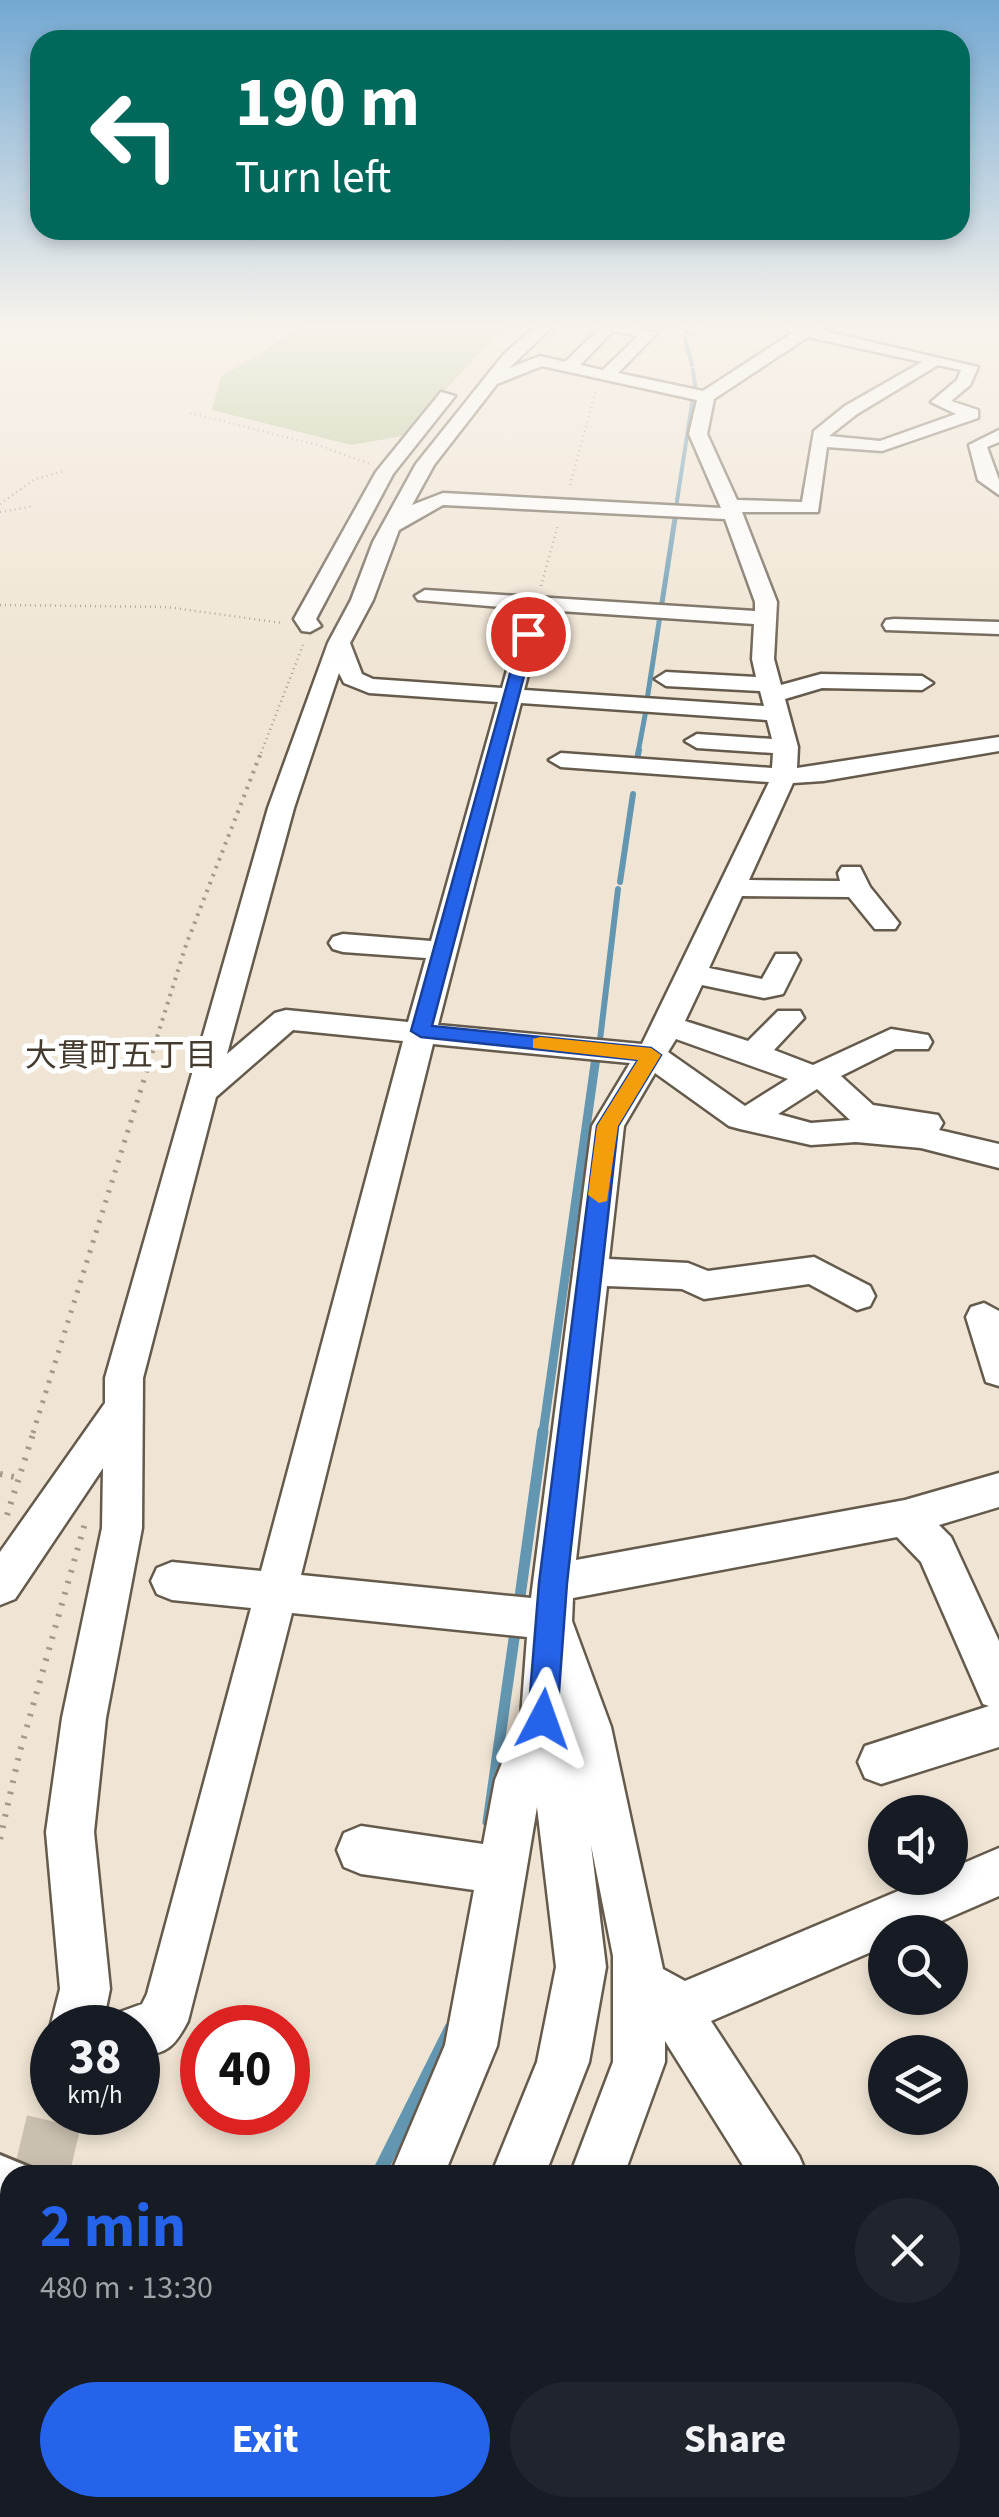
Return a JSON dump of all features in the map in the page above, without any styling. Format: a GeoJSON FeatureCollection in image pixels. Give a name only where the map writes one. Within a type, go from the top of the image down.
{"type":"FeatureCollection","features":[{"type":"Feature","properties":{"kind":"street"},"geometry":{"type":"LineString","coordinates":[[310,626],[305,619],[386,472],[410,442]]}},
{"type":"Feature","properties":{"kind":"street"},"geometry":{"type":"LineString","coordinates":[[81,2005],[84,1989],[70,1832],[84,1718],[122,1528],[124,1392],[201,1092],[282,808],[339,643],[362,600],[390,526],[442,442]]}},
{"type":"Feature","properties":{"kind":"street"},"geometry":{"type":"LineString","coordinates":[[522,2165],[563,2062],[581,1967],[566,1838],[543,1719],[552,1601],[608,1126],[660,1041],[693,974],[785,762],[763,659],[766,602],[702,442]]}},
{"type":"Feature","properties":{"kind":"street"},"geometry":{"type":"LineString","coordinates":[[390,526],[401,524],[430,502],[443,499],[731,510],[810,508],[819,442]]}},
{"type":"Feature","properties":{"kind":"street"},"geometry":{"type":"LineString","coordinates":[[837,442],[882,446],[892,442]]}},
{"type":"Feature","properties":{"kind":"street"},"geometry":{"type":"LineString","coordinates":[[983,442],[978,445],[987,480],[999,490]]}},
{"type":"Feature","properties":{"kind":"street"},"geometry":{"type":"LineString","coordinates":[[426,596],[765,618]]}},
{"type":"Feature","properties":{"kind":"street"},"geometry":{"type":"LineString","coordinates":[[160,2022],[170,2003],[421,1031],[536,604]]}},
{"type":"Feature","properties":{"kind":"street"},"geometry":{"type":"LineString","coordinates":[[894,625],[928,635],[999,628]]}},
{"type":"Feature","properties":{"kind":"street"},"geometry":{"type":"LineString","coordinates":[[339,643],[352,678],[358,683],[391,689],[514,696],[773,698],[846,671]]}},
{"type":"Feature","properties":{"kind":"street"},"geometry":{"type":"LineString","coordinates":[[666,679],[773,698]]}},
{"type":"Feature","properties":{"kind":"street"},"geometry":{"type":"LineString","coordinates":[[821,681],[922,683]]}},
{"type":"Feature","properties":{"kind":"street"},"geometry":{"type":"LineString","coordinates":[[698,741],[823,774],[999,744]]}},
{"type":"Feature","properties":{"kind":"street"},"geometry":{"type":"LineString","coordinates":[[562,760],[785,762]]}},
{"type":"Feature","properties":{"kind":"street"},"geometry":{"type":"LineString","coordinates":[[733,888],[795,889],[854,881],[886,924]]}},
{"type":"Feature","properties":{"kind":"street"},"geometry":{"type":"LineString","coordinates":[[343,943],[443,951]]}},
{"type":"Feature","properties":{"kind":"street"},"geometry":{"type":"LineString","coordinates":[[693,974],[764,989],[774,987],[786,960]]}},
{"type":"Feature","properties":{"kind":"street"},"geometry":{"type":"LineString","coordinates":[[753,1052],[789,1018]]}},
{"type":"Feature","properties":{"kind":"street"},"geometry":{"type":"LineString","coordinates":[[201,1092],[286,1020],[421,1031],[660,1041],[753,1052],[826,1080],[864,1115],[927,1123]]}},
{"type":"Feature","properties":{"kind":"street"},"geometry":{"type":"LineString","coordinates":[[750,1118],[814,1077],[891,1038],[917,1042]]}},
{"type":"Feature","properties":{"kind":"street"},"geometry":{"type":"LineString","coordinates":[[660,1041],[740,1118],[810,1134],[856,1131],[997,1149]]}},
{"type":"Feature","properties":{"kind":"street"},"geometry":{"type":"LineString","coordinates":[[590,1272],[688,1276],[704,1286],[814,1270],[856,1296]]}},
{"type":"Feature","properties":{"kind":"street"},"geometry":{"type":"LineString","coordinates":[[984,1316],[999,1371]]}},
{"type":"Feature","properties":{"kind":"street"},"geometry":{"type":"LineString","coordinates":[[0,1586],[124,1392]]}},
{"type":"Feature","properties":{"kind":"street"},"geometry":{"type":"LineString","coordinates":[[172,1581],[277,1593],[552,1601],[905,1518],[999,1490]]}},
{"type":"Feature","properties":{"kind":"street"},"geometry":{"type":"LineString","coordinates":[[905,1518],[936,1550],[999,1689]]}},
{"type":"Feature","properties":{"kind":"street"},"geometry":{"type":"LineString","coordinates":[[552,1601],[590,1727],[638,1956],[639,2062],[601,2165]]}},
{"type":"Feature","properties":{"kind":"street"},"geometry":{"type":"LineString","coordinates":[[421,2165],[470,2046],[518,1780],[543,1719]]}},
{"type":"Feature","properties":{"kind":"street"},"geometry":{"type":"LineString","coordinates":[[881,1762],[999,1724]]}},
{"type":"Feature","properties":{"kind":"street"},"geometry":{"type":"LineString","coordinates":[[362,1850],[499,1870]]}},
{"type":"Feature","properties":{"kind":"street"},"geometry":{"type":"LineString","coordinates":[[676,2011],[999,1872]]}},
{"type":"Feature","properties":{"kind":"street"},"geometry":{"type":"LineString","coordinates":[[638,1956],[774,2165]]}},
{"type":"Feature","properties":{"kind":"path"},"geometry":{"type":"LineString","coordinates":[[308,442],[346,452],[386,472]]}},
{"type":"Feature","properties":{"kind":"path"},"geometry":{"type":"LineString","coordinates":[[0,504],[35,478],[65,472]]}},
{"type":"Feature","properties":{"kind":"path"},"geometry":{"type":"LineString","coordinates":[[0,512],[34,506]]}},
{"type":"Feature","properties":{"kind":"path"},"geometry":{"type":"LineString","coordinates":[[0,604],[166,607],[310,626],[186,946],[5,1522]]}},
{"type":"Feature","properties":{"kind":"path"},"geometry":{"type":"LineString","coordinates":[[0,1474],[18,1478]]}},
{"type":"Feature","properties":{"kind":"path"},"geometry":{"type":"LineString","coordinates":[[0,1839],[20,1751],[90,1506]]}},
{"type":"Feature","properties":{"kind":"waterway"},"geometry":{"type":"LineString","coordinates":[[675,514],[686,442]]}},
{"type":"Feature","properties":{"kind":"waterway"},"geometry":{"type":"LineString","coordinates":[[647,700],[676,512]]}},
{"type":"Feature","properties":{"kind":"waterway"},"geometry":{"type":"LineString","coordinates":[[638,753],[646,710]]}},
{"type":"Feature","properties":{"kind":"waterway"},"geometry":{"type":"LineString","coordinates":[[637,760],[639,750]]}},
{"type":"Feature","properties":{"kind":"waterway"},"geometry":{"type":"LineString","coordinates":[[620,882],[633,794]]}},
{"type":"Feature","properties":{"kind":"waterway"},"geometry":{"type":"LineString","coordinates":[[600,1040],[618,889]]}},
{"type":"Feature","properties":{"kind":"waterway"},"geometry":{"type":"LineString","coordinates":[[543,1433],[596,1057]]}},
{"type":"Feature","properties":{"kind":"waterway"},"geometry":{"type":"LineString","coordinates":[[519,1604],[543,1431]]}},
{"type":"Feature","properties":{"kind":"waterway"},"geometry":{"type":"LineString","coordinates":[[488,1822],[516,1625]]}},
{"type":"Feature","properties":{"kind":"waterway"},"geometry":{"type":"LineString","coordinates":[[383,2165],[451,2029]]}},
{"type":"Feature","properties":{"kind":"tunnel"},"geometry":{"type":"LineString","coordinates":[[43,2165],[51,2135]]}},
{"type":"Feature","properties":{"kind":"slow traffic"},"geometry":{"type":"LineString","coordinates":[[540,1043],[651,1055],[608,1126],[599,1195]]}},
{"type":"Feature","properties":{"kind":"district","name":"大貫町五丁目"},"geometry":{"type":"Point","coordinates":[121,1055]}},
{"type":"Feature","properties":{"kind":"route"},"geometry":{"type":"LineString","coordinates":[[528,634],[421,1031],[651,1055],[608,1126],[553,1583],[543,1719]]}}]}
